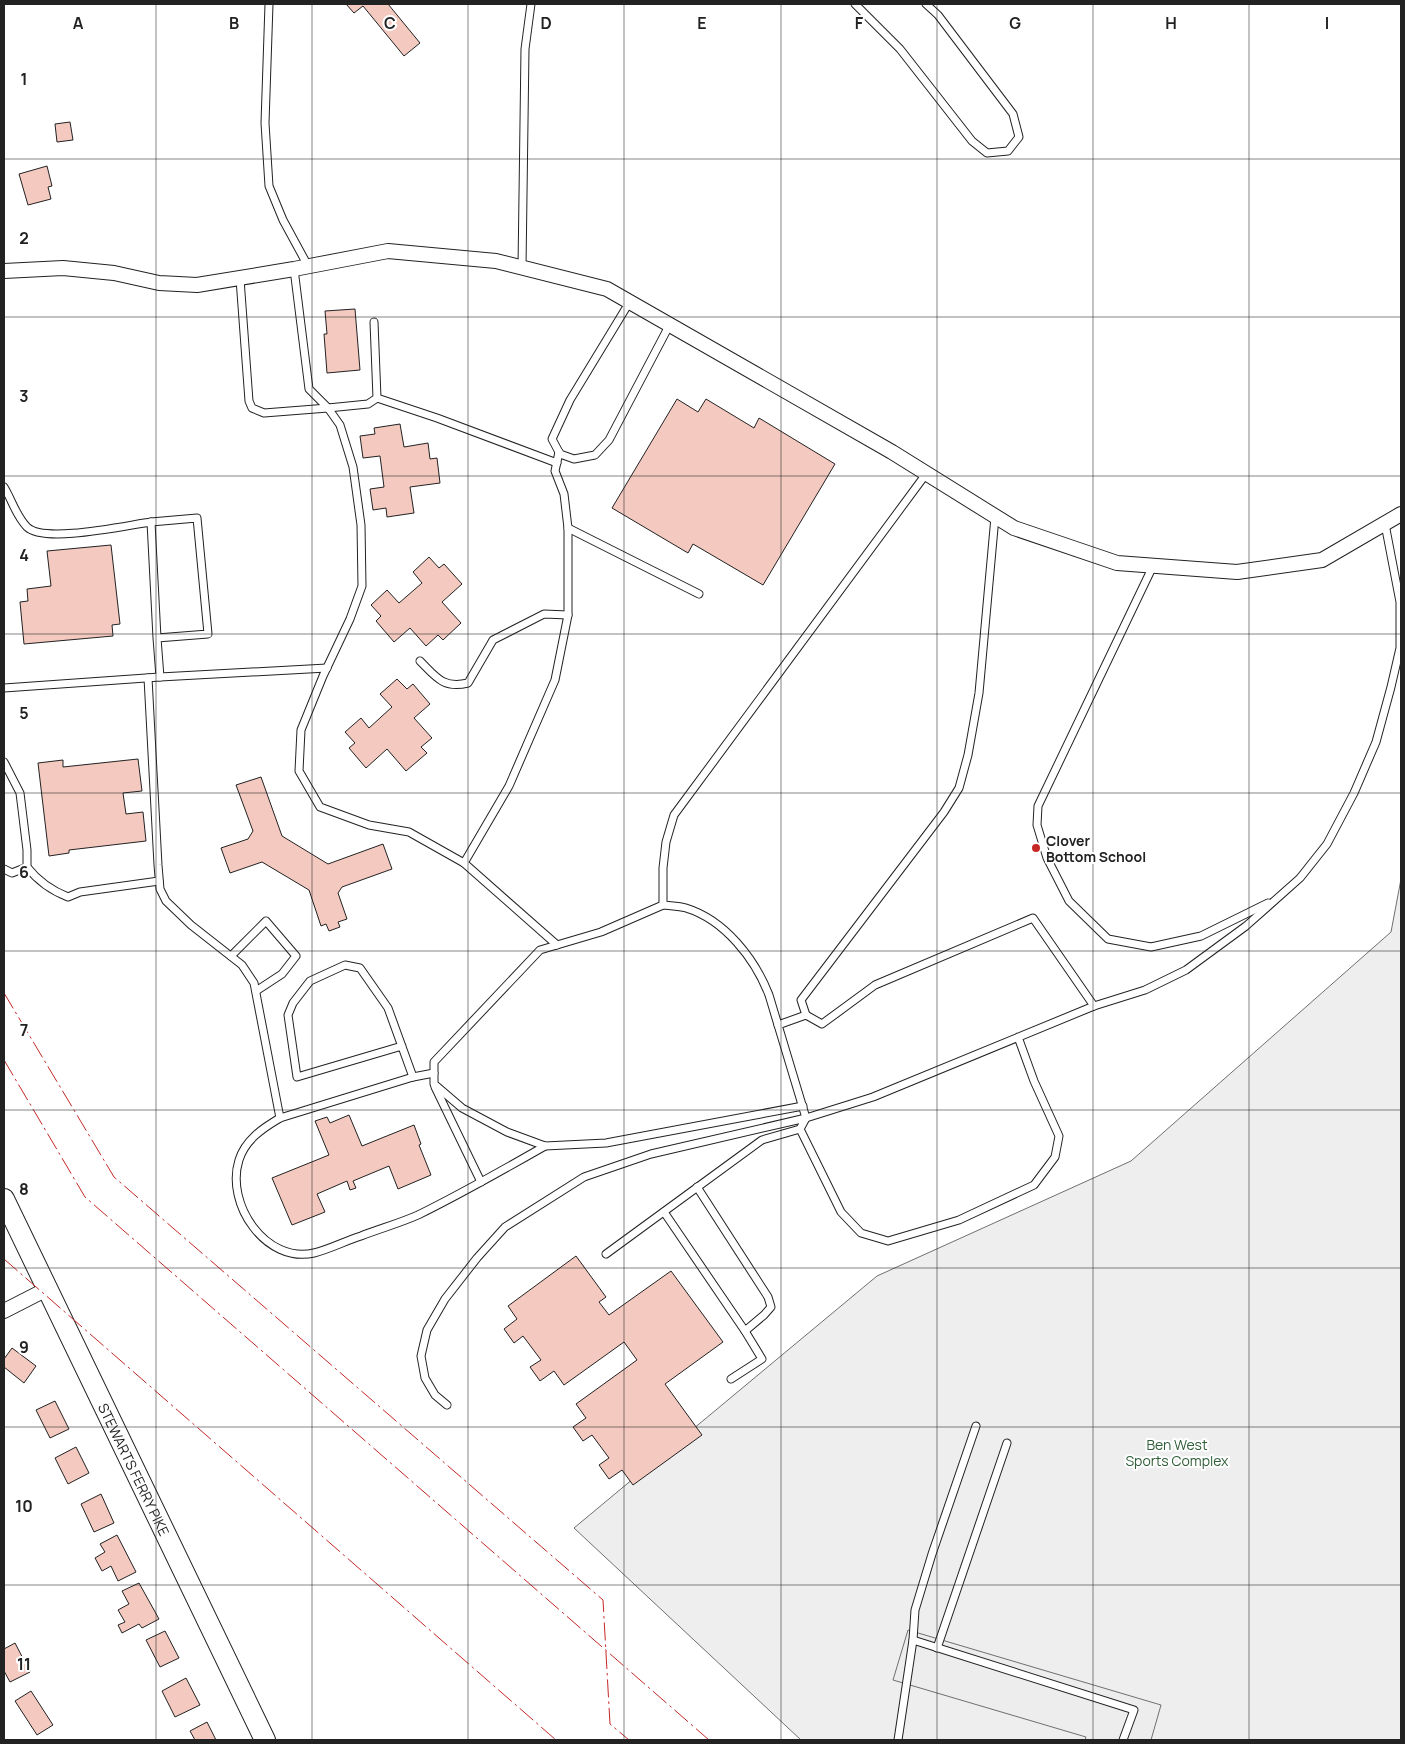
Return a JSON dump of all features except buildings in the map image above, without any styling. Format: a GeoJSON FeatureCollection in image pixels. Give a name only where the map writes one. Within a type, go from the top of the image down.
{"type":"FeatureCollection","features":[{"type":"Feature","properties":{"kind":"main road","name":"STEWARTS FERRY PIKE"},"geometry":{"type":"LineString","coordinates":[[4,1199],[8,1217],[47,1289],[265,1740]]}},
{"type":"Feature","properties":{"kind":"street"},"geometry":{"type":"LineString","coordinates":[[4,271],[63,268],[114,273],[159,283],[197,285],[240,279],[388,251],[496,261],[607,289],[892,452],[1014,528],[1117,563],[1237,572],[1322,560],[1401,514]]}},
{"type":"Feature","properties":{"kind":"street"},"geometry":{"type":"LineString","coordinates":[[4,1311],[47,1289]]}},
{"type":"Feature","properties":{"kind":"lane"},"geometry":{"type":"LineString","coordinates":[[269,4],[265,123],[269,186],[284,220],[301,268],[303,347],[310,389],[328,408],[340,425],[353,467],[361,526],[362,586],[350,619],[301,730],[299,771],[320,807],[369,825],[409,832],[464,863],[557,945]]}},
{"type":"Feature","properties":{"kind":"lane"},"geometry":{"type":"LineString","coordinates":[[522,268],[524,49],[532,4]]}},
{"type":"Feature","properties":{"kind":"lane"},"geometry":{"type":"LineString","coordinates":[[855,4],[900,49],[972,141],[987,153],[1008,151],[1019,137],[1013,114],[938,15],[926,4]]}},
{"type":"Feature","properties":{"kind":"lane"},"geometry":{"type":"LineString","coordinates":[[240,279],[249,401],[252,408],[264,413],[328,408],[368,404],[377,398]]}},
{"type":"Feature","properties":{"kind":"lane"},"geometry":{"type":"LineString","coordinates":[[630,302],[570,400],[552,439],[559,452],[574,459],[595,455],[609,440],[669,326]]}},
{"type":"Feature","properties":{"kind":"lane"},"geometry":{"type":"LineString","coordinates":[[374,322],[377,398]]}},
{"type":"Feature","properties":{"kind":"lane"},"geometry":{"type":"LineString","coordinates":[[377,398],[437,418],[557,463]]}},
{"type":"Feature","properties":{"kind":"lane"},"geometry":{"type":"LineString","coordinates":[[464,863],[509,786],[555,680],[568,615],[568,528],[564,494],[555,471],[559,452]]}},
{"type":"Feature","properties":{"kind":"lane"},"geometry":{"type":"LineString","coordinates":[[664,905],[663,868],[666,842],[674,815],[926,474]]}},
{"type":"Feature","properties":{"kind":"lane"},"geometry":{"type":"LineString","coordinates":[[4,487],[28,528],[42,534],[75,534],[151,522],[197,518],[208,634],[157,638]]}},
{"type":"Feature","properties":{"kind":"lane"},"geometry":{"type":"LineString","coordinates":[[995,517],[979,693],[968,755],[959,788],[944,812],[801,1000],[806,1015],[822,1024],[875,985],[1033,918],[1094,1006]]}},
{"type":"Feature","properties":{"kind":"lane"},"geometry":{"type":"LineString","coordinates":[[151,522],[160,677]]}},
{"type":"Feature","properties":{"kind":"lane"},"geometry":{"type":"LineString","coordinates":[[447,1405],[435,1395],[425,1378],[420,1356],[427,1330],[445,1299],[477,1258],[505,1227],[528,1210],[593,1174],[651,1154],[806,1118],[873,1097],[1094,1006],[1145,990],[1186,970],[1246,926],[1300,878],[1327,844],[1354,793],[1376,742],[1400,648],[1400,602],[1385,524]]}},
{"type":"Feature","properties":{"kind":"lane"},"geometry":{"type":"LineString","coordinates":[[568,528],[699,594]]}},
{"type":"Feature","properties":{"kind":"lane"},"geometry":{"type":"LineString","coordinates":[[1153,566],[1038,806],[1037,825],[1047,858],[1069,901],[1108,939],[1151,947],[1202,936],[1277,899]]}},
{"type":"Feature","properties":{"kind":"lane"},"geometry":{"type":"LineString","coordinates":[[420,661],[442,682],[457,686],[468,683],[493,640],[544,614],[568,615]]}},
{"type":"Feature","properties":{"kind":"lane"},"geometry":{"type":"LineString","coordinates":[[4,688],[327,668]]}},
{"type":"Feature","properties":{"kind":"lane"},"geometry":{"type":"LineString","coordinates":[[148,678],[160,889],[166,901],[191,925],[242,966],[254,983],[280,1118]]}},
{"type":"Feature","properties":{"kind":"lane"},"geometry":{"type":"LineString","coordinates":[[4,762],[20,793],[27,850],[27,867],[38,881],[55,892],[68,897],[80,892],[159,881]]}},
{"type":"Feature","properties":{"kind":"lane"},"geometry":{"type":"LineString","coordinates":[[4,869],[12,873],[27,867]]}},
{"type":"Feature","properties":{"kind":"lane"},"geometry":{"type":"LineString","coordinates":[[481,1182],[434,1084],[434,1062],[540,950],[601,932],[664,905],[686,908],[710,919],[730,936],[752,962],[768,994],[806,1118],[800,1129],[762,1140],[606,1254]]}},
{"type":"Feature","properties":{"kind":"lane"},"geometry":{"type":"LineString","coordinates":[[230,956],[266,921],[296,956],[282,974],[256,991]]}},
{"type":"Feature","properties":{"kind":"lane"},"geometry":{"type":"LineString","coordinates":[[402,1046],[298,1077],[288,1015],[292,1003],[310,981],[345,965],[360,968],[388,1008],[402,1046],[413,1077]]}},
{"type":"Feature","properties":{"kind":"lane"},"geometry":{"type":"LineString","coordinates":[[778,1025],[806,1015]]}},
{"type":"Feature","properties":{"kind":"lane"},"geometry":{"type":"LineString","coordinates":[[800,1129],[841,1212],[861,1232],[888,1241],[959,1220],[1034,1185],[1055,1157],[1059,1136],[1034,1081],[1018,1038]]}},
{"type":"Feature","properties":{"kind":"lane"},"geometry":{"type":"LineString","coordinates":[[434,1073],[413,1077],[280,1118],[263,1128],[246,1145],[239,1160],[236,1179],[239,1200],[249,1223],[260,1236],[291,1254],[313,1253],[416,1216],[545,1146]]}},
{"type":"Feature","properties":{"kind":"lane"},"geometry":{"type":"LineString","coordinates":[[434,1084],[462,1108],[507,1132],[545,1146],[606,1143],[803,1106]]}},
{"type":"Feature","properties":{"kind":"lane"},"geometry":{"type":"LineString","coordinates":[[697,1187],[768,1297],[771,1307],[745,1331]]}},
{"type":"Feature","properties":{"kind":"lane"},"geometry":{"type":"LineString","coordinates":[[664,1212],[762,1359],[732,1380]]}},
{"type":"Feature","properties":{"kind":"lane"},"geometry":{"type":"LineString","coordinates":[[898,1740],[913,1640],[915,1610],[952,1492],[976,1426]]}},
{"type":"Feature","properties":{"kind":"lane"},"geometry":{"type":"LineString","coordinates":[[937,1648],[1008,1443]]}},
{"type":"Feature","properties":{"kind":"lane"},"geometry":{"type":"LineString","coordinates":[[913,1640],[1134,1710],[1123,1740]]}},
{"type":"Feature","properties":{"kind":"green space","name":"Ben West Sports Complex"},"geometry":{"type":"Polygon","coordinates":[[[1401,879],[1401,1740],[801,1740],[574,1528],[877,1276],[1131,1161],[1391,932],[1401,879]]]}},
{"type":"Feature","properties":{"kind":"shaded area"},"geometry":{"type":"Polygon","coordinates":[[[908,1630],[1161,1705],[1151,1740],[1085,1740],[1086,1737],[893,1680],[908,1630]]]}},
{"type":"Feature","properties":{"kind":"power"},"geometry":{"type":"LineString","coordinates":[[4,993],[114,1177],[603,1600],[610,1724],[629,1740]]}},
{"type":"Feature","properties":{"kind":"power"},"geometry":{"type":"LineString","coordinates":[[4,1060],[85,1197],[709,1740]]}},
{"type":"Feature","properties":{"kind":"power"},"geometry":{"type":"LineString","coordinates":[[4,1259],[556,1740]]}},
{"type":"Feature","properties":{"kind":"place","name":"Clover Bottom School"},"geometry":{"type":"Point","coordinates":[1036,848]}}]}
